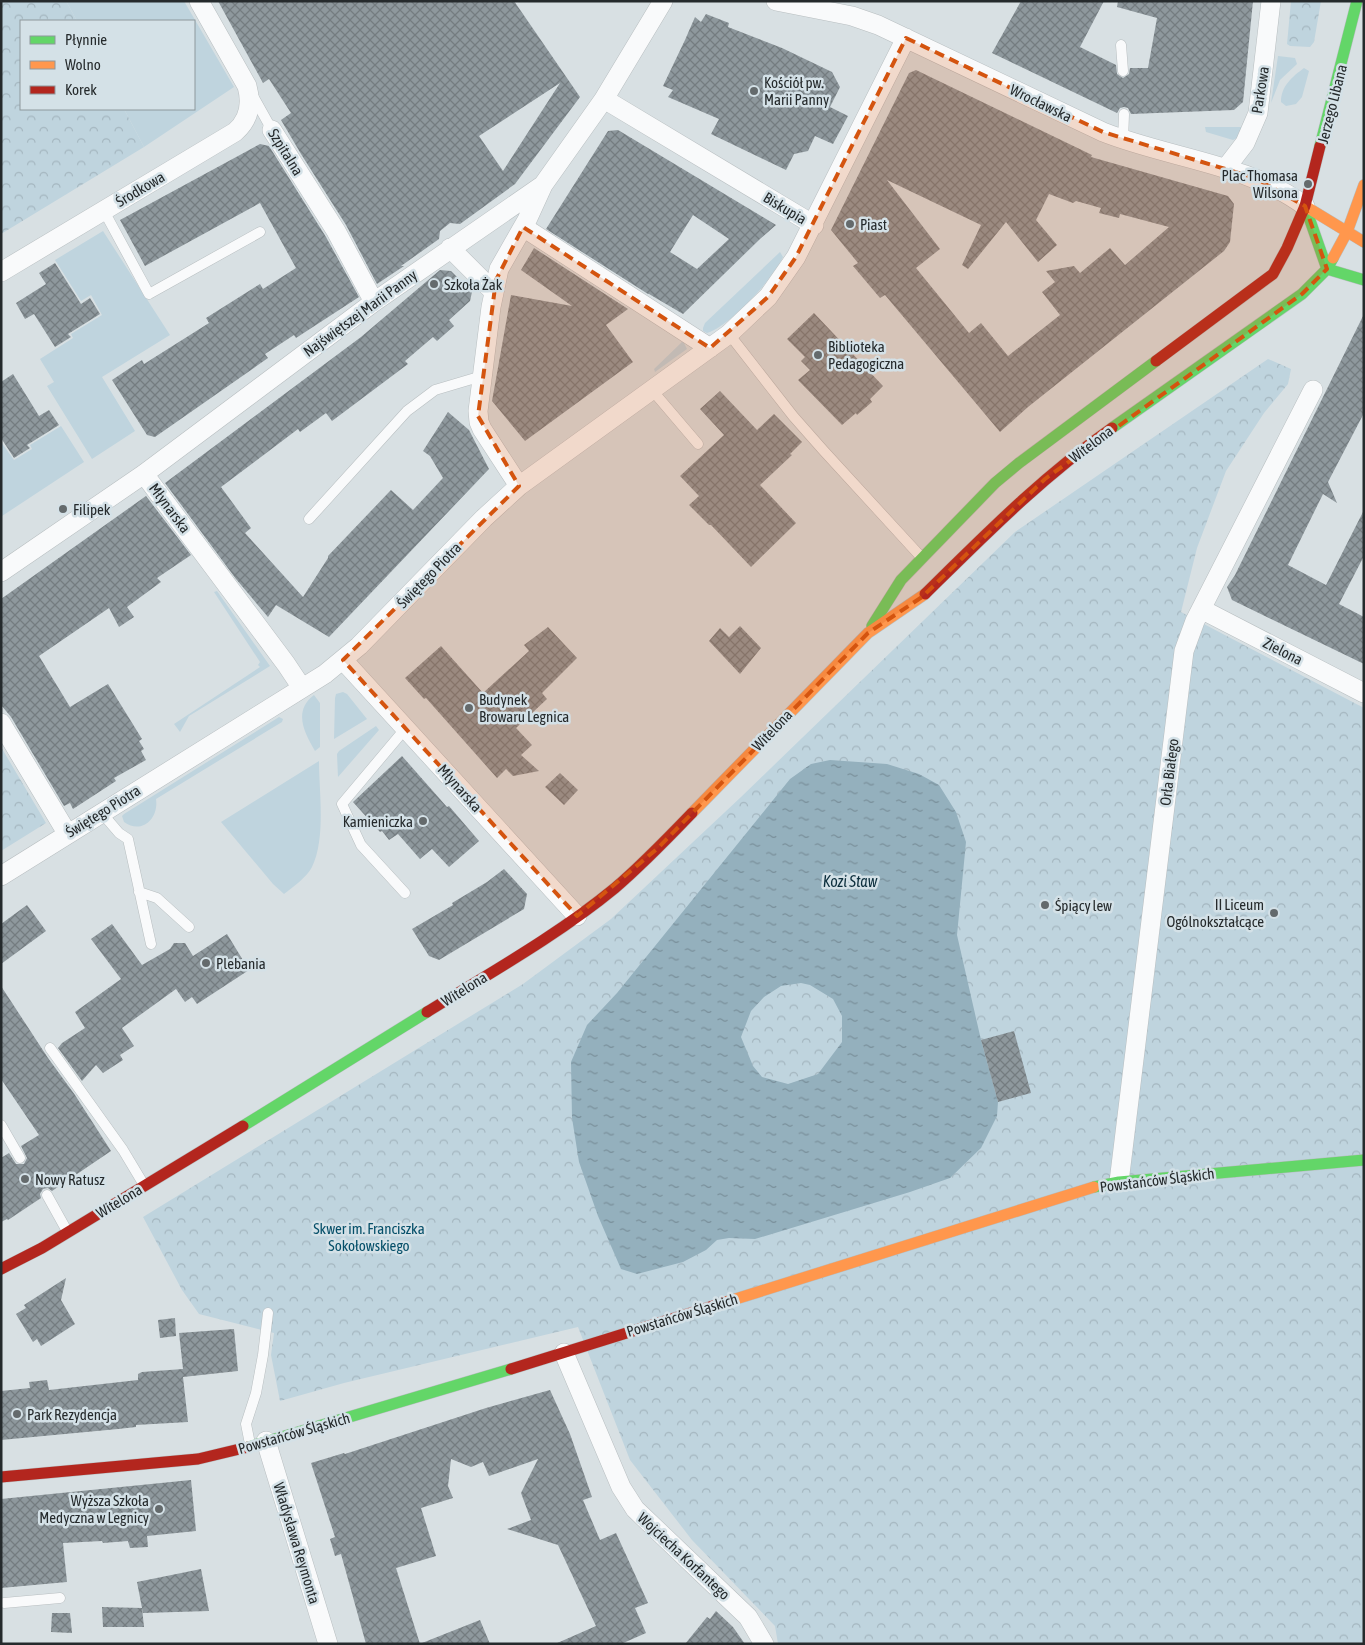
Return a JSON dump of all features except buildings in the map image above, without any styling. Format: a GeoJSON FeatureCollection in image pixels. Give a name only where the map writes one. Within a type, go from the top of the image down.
{"type":"FeatureCollection","features":[{"type":"Feature","properties":{"kind":"main road","name":"Jerzego Libana"},"geometry":{"type":"LineString","coordinates":[[1273,274],[1287,248],[1305,206],[1357,1]]}},
{"type":"Feature","properties":{"kind":"main road"},"geometry":{"type":"LineString","coordinates":[[1347,232],[1364,185]]}},
{"type":"Feature","properties":{"kind":"main road","name":"Wrocławska"},"geometry":{"type":"LineString","coordinates":[[1305,206],[1364,242]]}},
{"type":"Feature","properties":{"kind":"main road"},"geometry":{"type":"LineString","coordinates":[[1305,206],[1328,269],[1364,280]]}},
{"type":"Feature","properties":{"kind":"main road","name":"Witelona"},"geometry":{"type":"LineString","coordinates":[[868,633],[922,597],[1045,479],[1101,436],[1302,294],[1328,269],[1347,232]]}},
{"type":"Feature","properties":{"kind":"main road","name":"Witelona"},"geometry":{"type":"LineString","coordinates":[[1,1269],[68,1233],[496,970],[615,888],[658,848],[868,633],[902,580],[996,483],[1019,462],[1273,274]]}},
{"type":"Feature","properties":{"kind":"main road","name":"Powstańców Śląskich"},"geometry":{"type":"LineString","coordinates":[[1,1477],[198,1459],[259,1443],[564,1353],[1086,1189],[1119,1182],[1364,1160]]}},
{"type":"Feature","properties":{"kind":"street","name":"Szpitalna"},"geometry":{"type":"LineString","coordinates":[[199,1],[247,86]]}},
{"type":"Feature","properties":{"kind":"street","name":"Najświętszej Marii Panny"},"geometry":{"type":"LineString","coordinates":[[1,572],[144,474],[374,302],[542,185],[604,99],[663,1]]}},
{"type":"Feature","properties":{"kind":"street","name":"Wrocławska"},"geometry":{"type":"LineString","coordinates":[[776,1],[860,18],[906,38],[1078,121],[1123,140],[1266,183],[1289,194],[1305,206]]}},
{"type":"Feature","properties":{"kind":"street","name":"Parkowa"},"geometry":{"type":"LineString","coordinates":[[1224,169],[1245,143],[1258,114],[1271,1]]}},
{"type":"Feature","properties":{"kind":"street","name":"Biskupia"},"geometry":{"type":"LineString","coordinates":[[604,99],[814,225],[906,38]]}},
{"type":"Feature","properties":{"kind":"street","name":"Środkowa"},"geometry":{"type":"LineString","coordinates":[[1,272],[237,131],[246,120],[248,112],[250,94],[247,86]]}},
{"type":"Feature","properties":{"kind":"street","name":"Szpitalna"},"geometry":{"type":"LineString","coordinates":[[272,130],[336,232],[374,302]]}},
{"type":"Feature","properties":{"kind":"street"},"geometry":{"type":"LineString","coordinates":[[519,486],[479,422],[478,411],[494,292],[503,261],[523,228],[542,185]]}},
{"type":"Feature","properties":{"kind":"street","name":"Świętego Piotra"},"geometry":{"type":"LineString","coordinates":[[1,876],[67,833],[325,674],[343,660],[377,628],[484,518],[519,486],[729,334],[768,297],[796,257],[814,225]]}},
{"type":"Feature","properties":{"kind":"street"},"geometry":{"type":"LineString","coordinates":[[523,228],[710,348]]}},
{"type":"Feature","properties":{"kind":"street"},"geometry":{"type":"LineString","coordinates":[[450,248],[494,292]]}},
{"type":"Feature","properties":{"kind":"street","name":"Orła Białego"},"geometry":{"type":"LineString","coordinates":[[1119,1182],[1182,661],[1189,637],[1201,609],[1313,390]]}},
{"type":"Feature","properties":{"kind":"street","name":"Młynarska"},"geometry":{"type":"LineString","coordinates":[[144,474],[302,688]]}},
{"type":"Feature","properties":{"kind":"street","name":"Zielona"},"geometry":{"type":"LineString","coordinates":[[1201,609],[1364,693]]}},
{"type":"Feature","properties":{"kind":"street","name":"Młynarska"},"geometry":{"type":"LineString","coordinates":[[343,660],[577,916]]}},
{"type":"Feature","properties":{"kind":"street"},"geometry":{"type":"LineString","coordinates":[[1,723],[67,833]]}},
{"type":"Feature","properties":{"kind":"street","name":"Wojciecha Korfantego"},"geometry":{"type":"LineString","coordinates":[[564,1353],[621,1487],[635,1509],[730,1598],[748,1617],[764,1644]]}},
{"type":"Feature","properties":{"kind":"street","name":"Władysława Reymonta"},"geometry":{"type":"LineString","coordinates":[[259,1443],[328,1644]]}},
{"type":"Feature","properties":{"kind":"lane"},"geometry":{"type":"LineString","coordinates":[[1121,45],[1123,71]]}},
{"type":"Feature","properties":{"kind":"lane","name":"Szpitalna"},"geometry":{"type":"LineString","coordinates":[[247,86],[272,130]]}},
{"type":"Feature","properties":{"kind":"lane"},"geometry":{"type":"LineString","coordinates":[[1123,140],[1124,114]]}},
{"type":"Feature","properties":{"kind":"lane"},"geometry":{"type":"LineString","coordinates":[[104,211],[149,294],[260,232]]}},
{"type":"Feature","properties":{"kind":"lane"},"geometry":{"type":"LineString","coordinates":[[729,334],[823,450],[922,558]]}},
{"type":"Feature","properties":{"kind":"lane"},"geometry":{"type":"LineString","coordinates":[[309,519],[407,411],[436,390],[483,369]]}},
{"type":"Feature","properties":{"kind":"lane"},"geometry":{"type":"LineString","coordinates":[[652,390],[698,444]]}},
{"type":"Feature","properties":{"kind":"lane"},"geometry":{"type":"LineString","coordinates":[[405,729],[342,804],[361,845],[405,893]]}},
{"type":"Feature","properties":{"kind":"lane"},"geometry":{"type":"LineString","coordinates":[[101,812],[119,833],[128,839],[138,892],[151,944]]}},
{"type":"Feature","properties":{"kind":"lane"},"geometry":{"type":"LineString","coordinates":[[138,892],[156,898],[188,927]]}},
{"type":"Feature","properties":{"kind":"lane"},"geometry":{"type":"LineString","coordinates":[[50,1048],[123,1150],[145,1186]]}},
{"type":"Feature","properties":{"kind":"lane"},"geometry":{"type":"LineString","coordinates":[[1,1125],[20,1158]]}},
{"type":"Feature","properties":{"kind":"lane"},"geometry":{"type":"LineString","coordinates":[[46,1194],[68,1233]]}},
{"type":"Feature","properties":{"kind":"lane"},"geometry":{"type":"LineString","coordinates":[[259,1443],[246,1424],[256,1393],[268,1313]]}},
{"type":"Feature","properties":{"kind":"lane"},"geometry":{"type":"LineString","coordinates":[[4,1603],[60,1598]]}},
{"type":"Feature","properties":{"kind":"highlighted area"},"geometry":{"type":"Polygon","coordinates":[[[906,38],[1103,132],[1255,178],[1305,206],[1327,269],[1302,294],[1045,479],[922,597],[868,633],[658,848],[577,916],[343,660],[519,486],[478,416],[496,280],[523,227],[710,348],[768,297],[796,257],[906,38]]]}},
{"type":"Feature","properties":{"kind":"green space"},"geometry":{"type":"Polygon","coordinates":[[[1,1],[66,1],[76,20],[20,20],[20,110],[125,110],[144,147],[1,234],[1,1]]]}},
{"type":"Feature","properties":{"kind":"green space"},"geometry":{"type":"Polygon","coordinates":[[[66,1],[184,1],[234,87],[144,147],[125,110],[195,110],[195,20],[76,20],[66,1]]]}},
{"type":"Feature","properties":{"kind":"green space"},"geometry":{"type":"Polygon","coordinates":[[[1291,1],[1321,1],[1314,42],[1310,47],[1290,46],[1287,44],[1291,1]]]}},
{"type":"Feature","properties":{"kind":"green space"},"geometry":{"type":"Polygon","coordinates":[[[1278,56],[1295,58],[1297,64],[1280,80],[1271,103],[1278,56]]]}},
{"type":"Feature","properties":{"kind":"green space"},"geometry":{"type":"Polygon","coordinates":[[[1304,68],[1309,71],[1302,97],[1296,104],[1286,106],[1281,102],[1283,91],[1291,78],[1304,68]]]}},
{"type":"Feature","properties":{"kind":"green space"},"geometry":{"type":"Polygon","coordinates":[[[1205,127],[1245,127],[1239,137],[1233,140],[1206,132],[1205,127]]]}},
{"type":"Feature","properties":{"kind":"green space"},"geometry":{"type":"Polygon","coordinates":[[[103,231],[170,335],[102,377],[135,431],[92,459],[47,386],[54,382],[40,359],[73,338],[71,334],[102,315],[91,295],[81,301],[55,260],[103,231]]]}},
{"type":"Feature","properties":{"kind":"green space"},"geometry":{"type":"Polygon","coordinates":[[[780,252],[783,257],[778,266],[750,301],[716,329],[707,333],[703,331],[705,323],[780,252]]]}},
{"type":"Feature","properties":{"kind":"green space"},"geometry":{"type":"Polygon","coordinates":[[[683,341],[687,349],[655,372],[654,369],[683,341]]]}},
{"type":"Feature","properties":{"kind":"green space","name":"Skwer im. Franciszka Sokołowskiego"},"geometry":{"type":"Polygon","coordinates":[[[1268,359],[1291,369],[1288,384],[1264,413],[1226,471],[1197,548],[1181,612],[1364,708],[1364,1644],[778,1644],[775,1626],[692,1540],[630,1460],[578,1327],[344,1383],[280,1401],[271,1355],[274,1333],[199,1314],[182,1290],[143,1217],[523,984],[611,919],[741,797],[1015,532],[1268,359]]]}},
{"type":"Feature","properties":{"kind":"green space"},"geometry":{"type":"Polygon","coordinates":[[[61,426],[84,462],[2,516],[1,442],[14,460],[32,449],[30,445],[61,426]]]}},
{"type":"Feature","properties":{"kind":"green space"},"geometry":{"type":"Polygon","coordinates":[[[217,591],[270,666],[189,716],[180,732],[174,724],[260,667],[258,665],[260,662],[214,592],[217,591]]]}},
{"type":"Feature","properties":{"kind":"green space"},"geometry":{"type":"Polygon","coordinates":[[[343,692],[347,694],[367,719],[334,739],[335,698],[336,694],[343,692]]]}},
{"type":"Feature","properties":{"kind":"green space"},"geometry":{"type":"Polygon","coordinates":[[[314,695],[320,703],[320,747],[315,751],[302,722],[304,708],[314,695]]]}},
{"type":"Feature","properties":{"kind":"green space"},"geometry":{"type":"Polygon","coordinates":[[[279,717],[283,719],[282,722],[156,799],[155,812],[148,822],[137,827],[124,822],[122,816],[124,814],[279,717]]]}},
{"type":"Feature","properties":{"kind":"green space"},"geometry":{"type":"Polygon","coordinates":[[[376,726],[379,730],[338,777],[337,754],[339,751],[376,726]]]}},
{"type":"Feature","properties":{"kind":"green space"},"geometry":{"type":"Polygon","coordinates":[[[1,747],[46,823],[1,851],[1,747]]]}},
{"type":"Feature","properties":{"kind":"green space"},"geometry":{"type":"Polygon","coordinates":[[[319,761],[320,829],[316,855],[312,867],[307,874],[284,894],[273,884],[221,822],[319,761]]]}},
{"type":"Feature","properties":{"kind":"water","name":"Kozi Staw"},"geometry":{"type":"Polygon","coordinates":[[[830,760],[887,764],[919,774],[939,785],[956,812],[966,842],[957,935],[981,1040],[998,1102],[997,1116],[981,1148],[950,1178],[755,1239],[729,1238],[717,1240],[706,1250],[683,1262],[637,1274],[621,1269],[598,1216],[579,1162],[572,1118],[571,1062],[587,1025],[617,993],[790,779],[811,764],[830,760]],[[801,983],[781,986],[764,997],[751,1011],[741,1037],[753,1066],[762,1077],[788,1084],[818,1074],[842,1042],[842,1016],[833,999],[810,985],[801,983]]]}},
{"type":"Feature","properties":{"kind":"traffic: fast"},"geometry":{"type":"LineString","coordinates":[[1320,146],[1357,1]]}},
{"type":"Feature","properties":{"kind":"traffic: fast"},"geometry":{"type":"LineString","coordinates":[[1305,206],[1327,269],[1364,280]]}},
{"type":"Feature","properties":{"kind":"traffic: fast"},"geometry":{"type":"LineString","coordinates":[[1112,428],[1302,294],[1327,269],[1333,258]]}},
{"type":"Feature","properties":{"kind":"traffic: fast"},"geometry":{"type":"LineString","coordinates":[[872,626],[901,580],[995,483],[1156,361]]}},
{"type":"Feature","properties":{"kind":"traffic: fast"},"geometry":{"type":"LineString","coordinates":[[243,1126],[427,1012]]}},
{"type":"Feature","properties":{"kind":"traffic: fast"},"geometry":{"type":"LineString","coordinates":[[1094,1187],[1119,1182],[1364,1160]]}},
{"type":"Feature","properties":{"kind":"traffic: fast"},"geometry":{"type":"LineString","coordinates":[[248,1447],[511,1369]]}},
{"type":"Feature","properties":{"kind":"traffic: slow"},"geometry":{"type":"LineString","coordinates":[[1333,258],[1347,232],[1364,185]]}},
{"type":"Feature","properties":{"kind":"traffic: slow"},"geometry":{"type":"LineString","coordinates":[[1305,206],[1364,242]]}},
{"type":"Feature","properties":{"kind":"traffic: slow"},"geometry":{"type":"LineString","coordinates":[[692,813],[868,633],[925,594]]}},
{"type":"Feature","properties":{"kind":"traffic: slow"},"geometry":{"type":"LineString","coordinates":[[726,1302],[1094,1187]]}},
{"type":"Feature","properties":{"kind":"traffic: jam"},"geometry":{"type":"LineString","coordinates":[[1156,361],[1273,274],[1287,248],[1305,206],[1320,146]]}},
{"type":"Feature","properties":{"kind":"traffic: jam"},"geometry":{"type":"LineString","coordinates":[[925,594],[1038,486],[1112,428]]}},
{"type":"Feature","properties":{"kind":"traffic: jam"},"geometry":{"type":"LineString","coordinates":[[427,1012],[523,953],[593,905],[635,870],[692,813]]}},
{"type":"Feature","properties":{"kind":"traffic: jam"},"geometry":{"type":"LineString","coordinates":[[1,1269],[42,1248],[243,1126]]}},
{"type":"Feature","properties":{"kind":"traffic: jam"},"geometry":{"type":"LineString","coordinates":[[511,1369],[726,1302]]}},
{"type":"Feature","properties":{"kind":"traffic: jam"},"geometry":{"type":"LineString","coordinates":[[1,1477],[198,1459],[248,1447]]}},
{"type":"Feature","properties":{"kind":"place","name":"Kościół pw. Marii Panny"},"geometry":{"type":"Point","coordinates":[754,91]}},
{"type":"Feature","properties":{"kind":"place","name":"Plac Thomasa Wilsona"},"geometry":{"type":"Point","coordinates":[1308,184]}},
{"type":"Feature","properties":{"kind":"place","name":"Piast"},"geometry":{"type":"Point","coordinates":[850,224]}},
{"type":"Feature","properties":{"kind":"place","name":"Szkoła Żak"},"geometry":{"type":"Point","coordinates":[434,284]}},
{"type":"Feature","properties":{"kind":"place","name":"Biblioteka Pedagogiczna"},"geometry":{"type":"Point","coordinates":[818,355]}},
{"type":"Feature","properties":{"kind":"place","name":"Filipek"},"geometry":{"type":"Point","coordinates":[63,509]}},
{"type":"Feature","properties":{"kind":"place","name":"Budynek Browaru Legnica"},"geometry":{"type":"Point","coordinates":[469,708]}},
{"type":"Feature","properties":{"kind":"place","name":"Kamieniczka"},"geometry":{"type":"Point","coordinates":[423,821]}},
{"type":"Feature","properties":{"kind":"place","name":"Śpiący lew"},"geometry":{"type":"Point","coordinates":[1045,905]}},
{"type":"Feature","properties":{"kind":"place","name":"II Liceum Ogólnokształcące"},"geometry":{"type":"Point","coordinates":[1274,913]}},
{"type":"Feature","properties":{"kind":"place","name":"Plebania"},"geometry":{"type":"Point","coordinates":[206,963]}},
{"type":"Feature","properties":{"kind":"place","name":"Nowy Ratusz"},"geometry":{"type":"Point","coordinates":[25,1179]}},
{"type":"Feature","properties":{"kind":"place","name":"Park Rezydencja"},"geometry":{"type":"Point","coordinates":[17,1414]}},
{"type":"Feature","properties":{"kind":"place","name":"Wyższa Szkoła Medyczna w Legnicy"},"geometry":{"type":"Point","coordinates":[159,1509]}}]}
